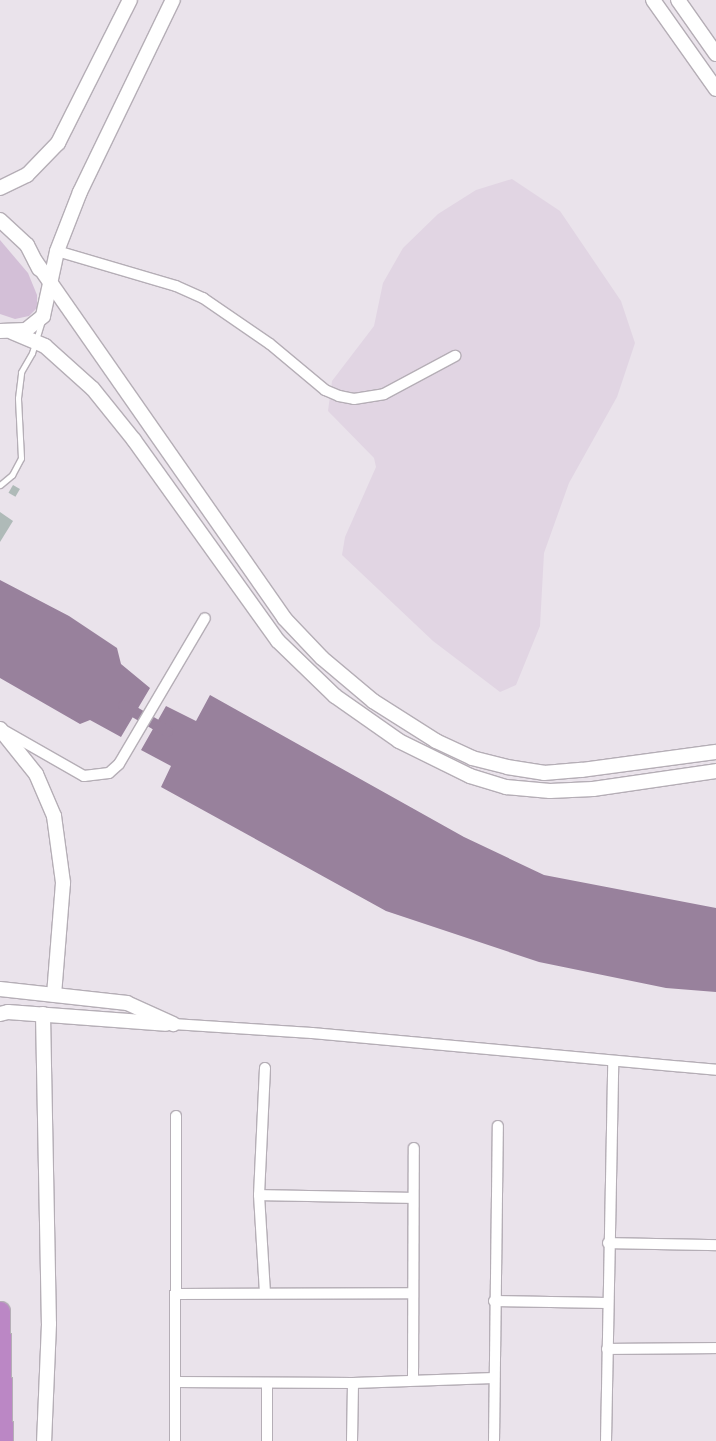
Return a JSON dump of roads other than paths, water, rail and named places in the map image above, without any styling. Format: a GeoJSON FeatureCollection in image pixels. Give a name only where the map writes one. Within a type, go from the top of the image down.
{"type":"FeatureCollection","features":[{"type":"Feature","properties":{"kind":"highway"},"geometry":{"type":"LineString","coordinates":[[0,1311],[3,1441]]}},
{"type":"Feature","properties":{"kind":"street"},"geometry":{"type":"LineString","coordinates":[[0,188],[27,175],[58,143],[130,0]]}},
{"type":"Feature","properties":{"kind":"street"},"geometry":{"type":"LineString","coordinates":[[6,332],[33,326],[44,316],[57,251],[104,137],[173,0]]}},
{"type":"Feature","properties":{"kind":"street"},"geometry":{"type":"LineString","coordinates":[[653,0],[716,89]]}},
{"type":"Feature","properties":{"kind":"street"},"geometry":{"type":"LineString","coordinates":[[678,0],[716,54]]}},
{"type":"Feature","properties":{"kind":"street"},"geometry":{"type":"LineString","coordinates":[[0,220],[21,238],[50,285],[284,618],[322,658],[373,701],[436,740],[472,758],[507,767],[544,772],[573,771],[716,752]]}},
{"type":"Feature","properties":{"kind":"street"},"geometry":{"type":"LineString","coordinates":[[57,251],[176,286],[203,298],[270,344],[325,390],[339,396],[354,399],[384,394],[455,356]]}},
{"type":"Feature","properties":{"kind":"street"},"geometry":{"type":"LineString","coordinates":[[36,262],[46,302]]}},
{"type":"Feature","properties":{"kind":"street"},"geometry":{"type":"LineString","coordinates":[[6,332],[36,342],[68,365],[116,417],[278,641],[335,696],[399,741],[470,776],[506,787],[550,791],[593,789],[716,771]]}},
{"type":"Feature","properties":{"kind":"street"},"geometry":{"type":"LineString","coordinates":[[0,729],[84,776],[109,773],[127,751],[205,618]]}},
{"type":"Feature","properties":{"kind":"street"},"geometry":{"type":"LineString","coordinates":[[0,729],[36,774],[56,824],[63,883],[54,995]]}},
{"type":"Feature","properties":{"kind":"street"},"geometry":{"type":"LineString","coordinates":[[1,989],[127,1003],[172,1024]]}},
{"type":"Feature","properties":{"kind":"street"},"geometry":{"type":"LineString","coordinates":[[3,1012],[312,1033],[716,1070]]}},
{"type":"Feature","properties":{"kind":"street"},"geometry":{"type":"LineString","coordinates":[[43,1014],[49,1324],[44,1441]]}},
{"type":"Feature","properties":{"kind":"street"},"geometry":{"type":"LineString","coordinates":[[606,1441],[608,1243],[613,1062]]}},
{"type":"Feature","properties":{"kind":"street"},"geometry":{"type":"LineString","coordinates":[[265,1068],[260,1195],[265,1293]]}},
{"type":"Feature","properties":{"kind":"street"},"geometry":{"type":"LineString","coordinates":[[175,1441],[176,1116]]}},
{"type":"Feature","properties":{"kind":"street"},"geometry":{"type":"LineString","coordinates":[[494,1441],[494,1301],[498,1126]]}},
{"type":"Feature","properties":{"kind":"street"},"geometry":{"type":"LineString","coordinates":[[413,1380],[412,1198],[414,1148]]}},
{"type":"Feature","properties":{"kind":"street"},"geometry":{"type":"LineString","coordinates":[[260,1195],[412,1198]]}},
{"type":"Feature","properties":{"kind":"street"},"geometry":{"type":"LineString","coordinates":[[608,1243],[716,1245]]}},
{"type":"Feature","properties":{"kind":"street"},"geometry":{"type":"LineString","coordinates":[[175,1294],[412,1293]]}},
{"type":"Feature","properties":{"kind":"street"},"geometry":{"type":"LineString","coordinates":[[494,1301],[607,1303]]}},
{"type":"Feature","properties":{"kind":"street"},"geometry":{"type":"LineString","coordinates":[[607,1349],[716,1348]]}},
{"type":"Feature","properties":{"kind":"street"},"geometry":{"type":"LineString","coordinates":[[176,1382],[353,1383],[494,1378]]}},
{"type":"Feature","properties":{"kind":"street"},"geometry":{"type":"LineString","coordinates":[[267,1383],[267,1441]]}},
{"type":"Feature","properties":{"kind":"street"},"geometry":{"type":"LineString","coordinates":[[352,1441],[353,1383]]}},
{"type":"Feature","properties":{"kind":"lane"},"geometry":{"type":"LineString","coordinates":[[0,485],[12,475],[21,458],[19,389],[21,372],[36,342],[44,316]]}},
{"type":"Feature","properties":{"kind":"waterway"},"geometry":{"type":"LineString","coordinates":[[123,705],[167,731]]}}]}
